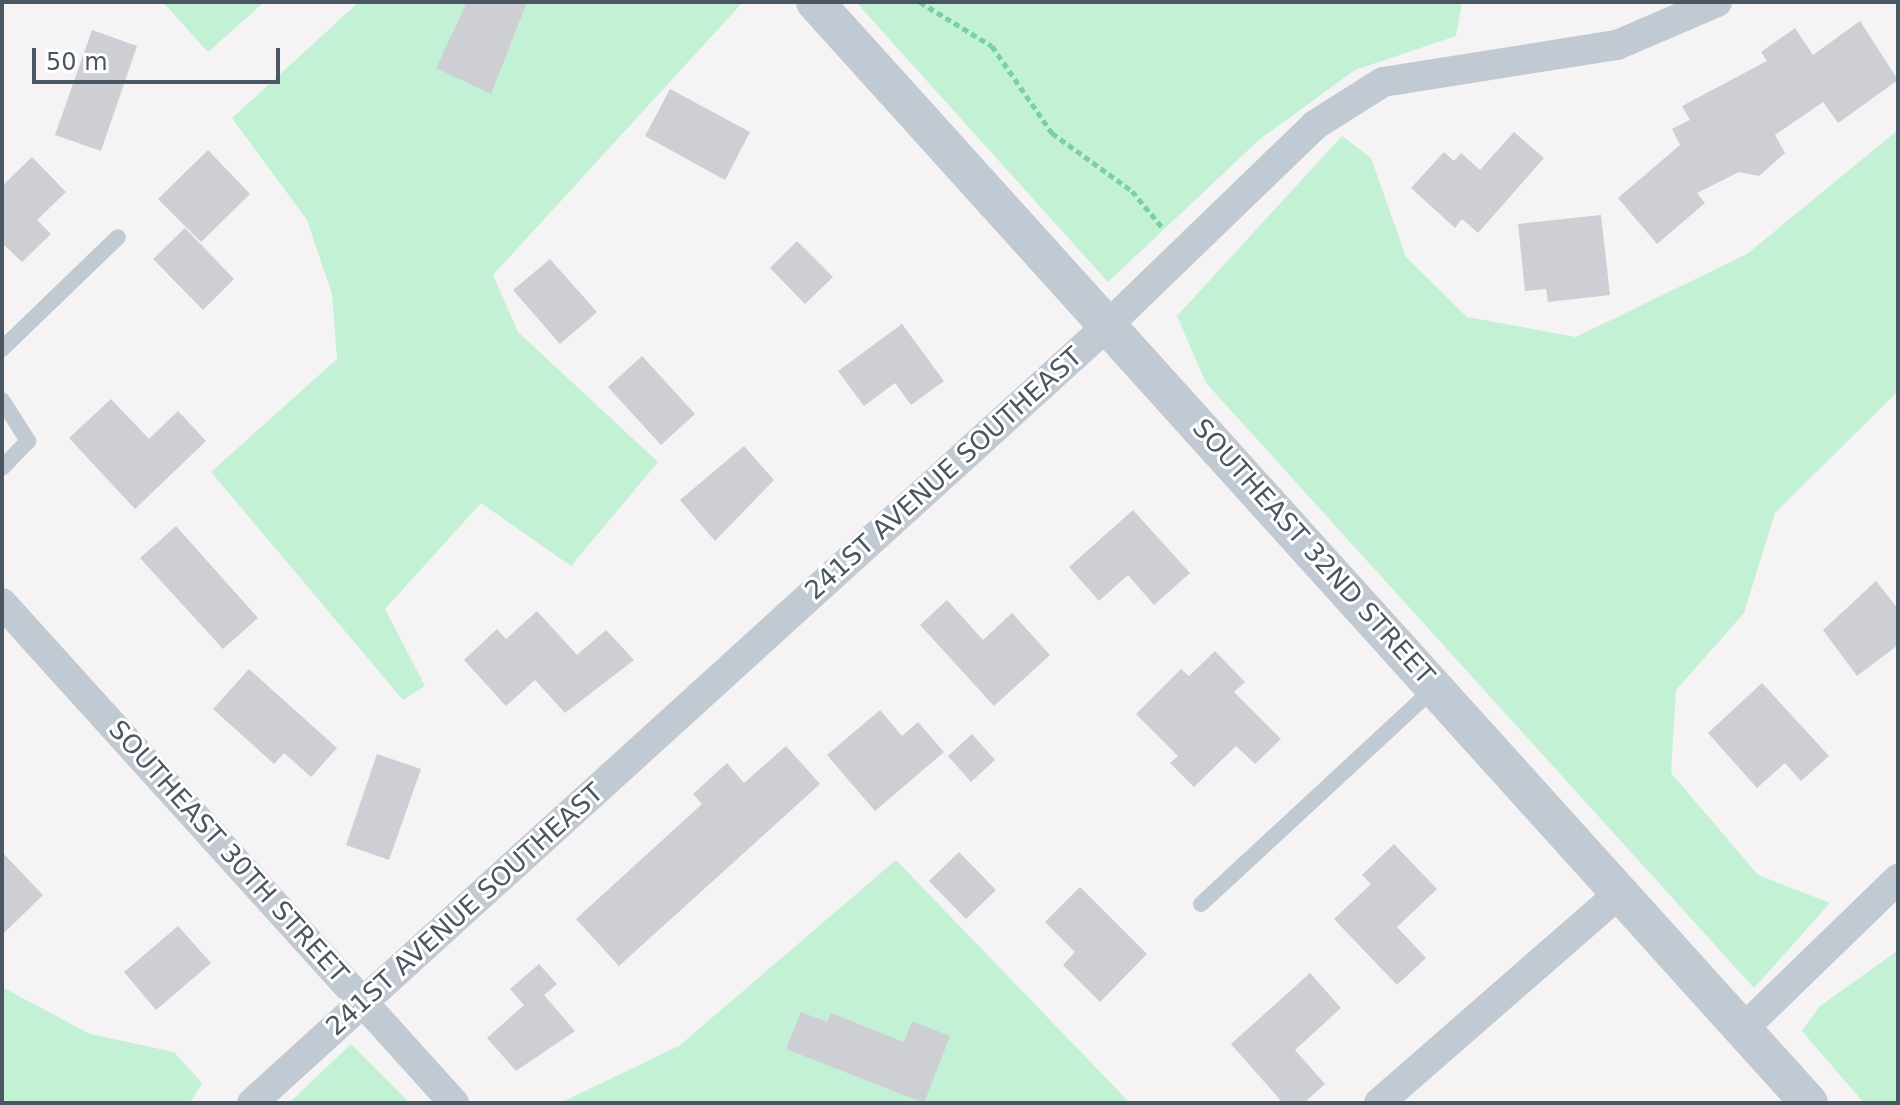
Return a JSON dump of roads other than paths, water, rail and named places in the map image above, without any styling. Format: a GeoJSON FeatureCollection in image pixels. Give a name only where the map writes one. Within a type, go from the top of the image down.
{"type":"FeatureCollection","features":[{"type":"Feature","properties":{"kind":"street","name":"SOUTHEAST 32ND STREET"},"geometry":{"type":"LineString","coordinates":[[815,2],[1809,1103]]}},
{"type":"Feature","properties":{"kind":"street","name":"241ST AVENUE SOUTHEAST"},"geometry":{"type":"LineString","coordinates":[[252,1103],[1107,326],[1279,156],[1383,82],[1617,45],[1717,2]]}},
{"type":"Feature","properties":{"kind":"street","name":"SOUTHEAST 30TH STREET"},"geometry":{"type":"LineString","coordinates":[[2,603],[454,1103]]}},
{"type":"Feature","properties":{"kind":"street"},"geometry":{"type":"LineString","coordinates":[[1743,1029],[1898,879]]}},
{"type":"Feature","properties":{"kind":"street"},"geometry":{"type":"LineString","coordinates":[[1379,1103],[1620,893]]}},
{"type":"Feature","properties":{"kind":"lane"},"geometry":{"type":"LineString","coordinates":[[2,349],[118,237]]}},
{"type":"Feature","properties":{"kind":"lane"},"geometry":{"type":"LineString","coordinates":[[2,400],[28,441],[2,468]]}},
{"type":"Feature","properties":{"kind":"lane"},"geometry":{"type":"LineString","coordinates":[[1201,904],[1435,687]]}}]}
